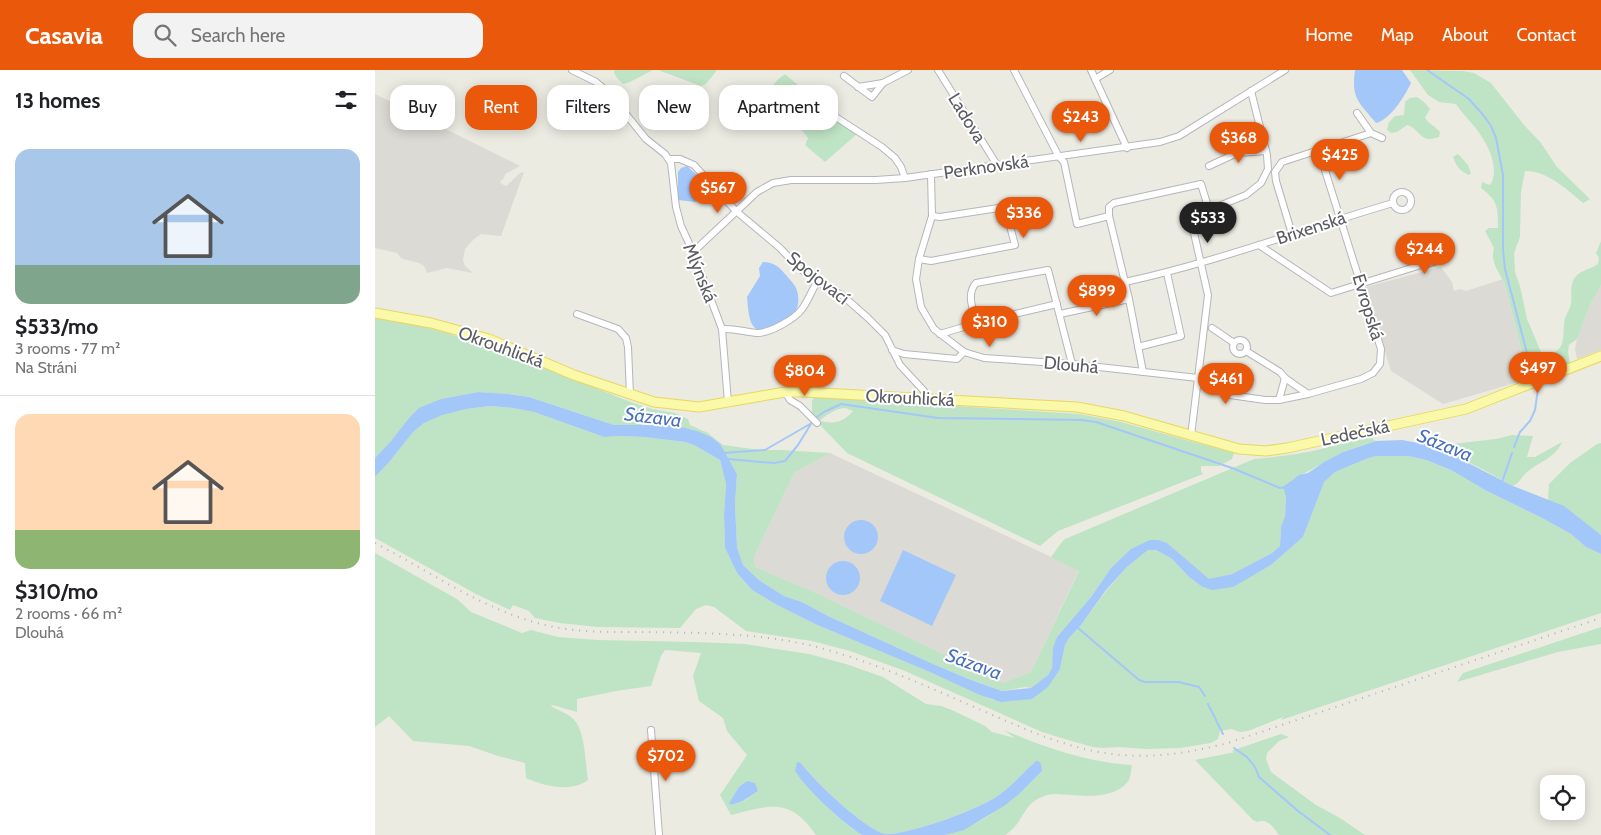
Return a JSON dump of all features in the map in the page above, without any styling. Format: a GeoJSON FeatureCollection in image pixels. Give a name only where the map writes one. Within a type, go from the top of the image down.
{"type":"FeatureCollection","features":[{"type":"Feature","properties":{"kind":"main road","name":"Okrouhlická"},"geometry":{"type":"LineString","coordinates":[[375,312],[431,323],[489,339],[575,375],[630,395],[676,406],[699,407],[785,392],[804,392],[1077,407],[1124,416],[1191,436]]}},
{"type":"Feature","properties":{"kind":"main road","name":"Ledečská"},"geometry":{"type":"LineString","coordinates":[[1191,436],[1239,449],[1266,451],[1287,448],[1466,409],[1601,356]]}},
{"type":"Feature","properties":{"kind":"street"},"geometry":{"type":"LineString","coordinates":[[572,70],[596,82],[608,92],[646,139],[669,159]]}},
{"type":"Feature","properties":{"kind":"street"},"geometry":{"type":"LineString","coordinates":[[858,87],[883,83],[908,70]]}},
{"type":"Feature","properties":{"kind":"street","name":"Ladova"},"geometry":{"type":"LineString","coordinates":[[938,70],[997,165]]}},
{"type":"Feature","properties":{"kind":"street"},"geometry":{"type":"LineString","coordinates":[[1014,70],[1059,157],[1064,162],[1077,224],[1109,216]]}},
{"type":"Feature","properties":{"kind":"street"},"geometry":{"type":"LineString","coordinates":[[1091,70],[1127,148]]}},
{"type":"Feature","properties":{"kind":"street"},"geometry":{"type":"LineString","coordinates":[[1095,79],[1110,70]]}},
{"type":"Feature","properties":{"kind":"street","name":"Perknovská"},"geometry":{"type":"LineString","coordinates":[[693,252],[757,192],[766,186],[781,181],[905,178],[1160,142],[1179,136],[1285,70]]}},
{"type":"Feature","properties":{"kind":"street"},"geometry":{"type":"LineString","coordinates":[[844,76],[872,97],[883,83]]}},
{"type":"Feature","properties":{"kind":"street"},"geometry":{"type":"LineString","coordinates":[[1191,436],[1208,295],[1194,234],[1199,220],[1209,210],[1245,195],[1261,183],[1267,169],[1267,151],[1251,91]]}},
{"type":"Feature","properties":{"kind":"street"},"geometry":{"type":"LineString","coordinates":[[1357,113],[1371,133],[1382,138]]}},
{"type":"Feature","properties":{"kind":"street"},"geometry":{"type":"LineString","coordinates":[[838,118],[882,147],[895,158],[905,178]]}},
{"type":"Feature","properties":{"kind":"street"},"geometry":{"type":"LineString","coordinates":[[1292,234],[1276,181],[1275,172],[1282,162],[1371,133]]}},
{"type":"Feature","properties":{"kind":"street"},"geometry":{"type":"LineString","coordinates":[[1209,166],[1237,153],[1267,151]]}},
{"type":"Feature","properties":{"kind":"street","name":"Evropská"},"geometry":{"type":"LineString","coordinates":[[1198,378],[1230,395],[1279,400],[1361,379],[1373,373],[1380,364],[1381,349],[1319,151]]}},
{"type":"Feature","properties":{"kind":"street","name":"Spojovací"},"geometry":{"type":"LineString","coordinates":[[669,159],[680,159],[694,165],[736,211],[780,248],[798,267],[817,282],[842,295],[868,318],[885,335],[899,365],[924,391],[925,399]]}},
{"type":"Feature","properties":{"kind":"street","name":"Mlýnská"},"geometry":{"type":"LineString","coordinates":[[669,159],[673,169],[676,207],[681,226],[693,252],[722,329],[728,402]]}},
{"type":"Feature","properties":{"kind":"street","name":"Dlouhá"},"geometry":{"type":"LineString","coordinates":[[931,174],[933,216],[919,259],[916,279],[921,307],[929,322],[940,334],[964,352],[984,358],[1072,364],[1198,378]]}},
{"type":"Feature","properties":{"kind":"street"},"geometry":{"type":"LineString","coordinates":[[1143,372],[1129,300],[1109,216],[1109,207],[1113,203],[1201,184],[1209,210]]}},
{"type":"Feature","properties":{"kind":"street","name":"Brixenská"},"geometry":{"type":"LineString","coordinates":[[1125,282],[1201,263],[1393,202]]}},
{"type":"Feature","properties":{"kind":"street"},"geometry":{"type":"LineString","coordinates":[[919,259],[931,261],[1015,245],[1005,206],[940,217],[933,216]]}},
{"type":"Feature","properties":{"kind":"street"},"geometry":{"type":"LineString","coordinates":[[1259,245],[1331,293],[1421,265]]}},
{"type":"Feature","properties":{"kind":"street"},"geometry":{"type":"LineString","coordinates":[[977,323],[971,296],[972,287],[979,282],[1048,270],[1072,364]]}},
{"type":"Feature","properties":{"kind":"street"},"geometry":{"type":"LineString","coordinates":[[1138,347],[1181,336],[1167,273]]}},
{"type":"Feature","properties":{"kind":"street"},"geometry":{"type":"LineString","coordinates":[[722,329],[731,328],[760,333],[781,325],[802,309],[817,282]]}},
{"type":"Feature","properties":{"kind":"street"},"geometry":{"type":"LineString","coordinates":[[1060,314],[1129,300]]}},
{"type":"Feature","properties":{"kind":"street"},"geometry":{"type":"LineString","coordinates":[[940,334],[1057,304]]}},
{"type":"Feature","properties":{"kind":"street"},"geometry":{"type":"LineString","coordinates":[[577,314],[618,329],[626,338],[630,395]]}},
{"type":"Feature","properties":{"kind":"street"},"geometry":{"type":"LineString","coordinates":[[1211,328],[1234,343],[1233,348],[1235,352],[1240,354],[1246,351],[1280,372],[1285,378],[1308,394]]}},
{"type":"Feature","properties":{"kind":"street"},"geometry":{"type":"LineString","coordinates":[[892,350],[904,354],[957,359],[964,352]]}},
{"type":"Feature","properties":{"kind":"street"},"geometry":{"type":"LineString","coordinates":[[1279,400],[1285,378]]}},
{"type":"Feature","properties":{"kind":"street"},"geometry":{"type":"LineString","coordinates":[[785,392],[790,400],[800,406],[817,422]]}},
{"type":"Feature","properties":{"kind":"street"},"geometry":{"type":"LineString","coordinates":[[651,730],[659,835]]}},
{"type":"Feature","properties":{"kind":"shaded area"},"geometry":{"type":"Polygon","coordinates":[[[375,94],[390,101],[390,130],[448,130],[520,166],[505,174],[500,182],[506,186],[520,173],[524,172],[501,236],[481,234],[465,249],[463,260],[465,266],[473,273],[447,268],[427,273],[424,266],[419,263],[403,259],[397,253],[375,248],[375,94]]]}},
{"type":"Feature","properties":{"kind":"shaded area"},"geometry":{"type":"Polygon","coordinates":[[[1441,267],[1452,282],[1454,291],[1460,289],[1466,291],[1503,279],[1529,379],[1443,404],[1391,371],[1366,287],[1441,267]]]}},
{"type":"Feature","properties":{"kind":"shaded area"},"geometry":{"type":"Polygon","coordinates":[[[1601,285],[1601,350],[1577,359],[1575,349],[1577,339],[1590,305],[1601,285]]]}},
{"type":"Feature","properties":{"kind":"shaded area"},"geometry":{"type":"Polygon","coordinates":[[[830,453],[1079,570],[1031,672],[1003,683],[814,592],[755,567],[754,557],[794,473],[830,453]]]}},
{"type":"Feature","properties":{"kind":"green space"},"geometry":{"type":"Polygon","coordinates":[[[614,70],[653,70],[623,84],[616,76],[614,70]]]}},
{"type":"Feature","properties":{"kind":"green space"},"geometry":{"type":"Polygon","coordinates":[[[658,70],[717,70],[706,84],[698,85],[658,70]]]}},
{"type":"Feature","properties":{"kind":"green space"},"geometry":{"type":"Polygon","coordinates":[[[1410,70],[1463,71],[1474,73],[1491,83],[1524,125],[1541,143],[1557,167],[1590,199],[1583,203],[1549,177],[1525,171],[1521,192],[1520,237],[1514,253],[1515,272],[1527,319],[1541,352],[1547,355],[1559,349],[1563,341],[1565,318],[1571,304],[1573,281],[1581,272],[1598,264],[1599,258],[1596,253],[1601,241],[1601,285],[1590,305],[1577,339],[1569,345],[1570,363],[1529,379],[1504,282],[1494,261],[1494,248],[1485,231],[1489,228],[1498,228],[1496,205],[1491,197],[1481,188],[1482,182],[1490,185],[1493,180],[1494,168],[1491,155],[1480,134],[1456,104],[1439,102],[1428,95],[1410,70]]]}},
{"type":"Feature","properties":{"kind":"green space"},"geometry":{"type":"Polygon","coordinates":[[[785,74],[798,85],[773,85],[785,74]]]}},
{"type":"Feature","properties":{"kind":"green space"},"geometry":{"type":"Polygon","coordinates":[[[1417,97],[1430,109],[1425,118],[1440,132],[1439,137],[1432,139],[1424,138],[1407,125],[1397,132],[1391,133],[1387,130],[1389,122],[1395,116],[1404,115],[1405,102],[1410,98],[1417,97]]]}},
{"type":"Feature","properties":{"kind":"green space"},"geometry":{"type":"Polygon","coordinates":[[[838,120],[857,134],[825,162],[805,145],[808,138],[801,130],[838,130],[838,120]]]}},
{"type":"Feature","properties":{"kind":"green space"},"geometry":{"type":"Polygon","coordinates":[[[1458,154],[1468,165],[1471,173],[1469,175],[1455,163],[1453,157],[1458,154]]]}},
{"type":"Feature","properties":{"kind":"green space"},"geometry":{"type":"Polygon","coordinates":[[[375,317],[430,328],[502,350],[628,401],[652,409],[675,413],[688,419],[690,425],[708,433],[723,445],[760,450],[830,453],[794,473],[754,557],[755,567],[814,592],[1003,683],[1031,672],[1079,571],[1051,557],[1065,539],[1254,459],[1307,452],[1370,437],[1376,441],[1343,452],[1292,480],[1286,496],[1285,518],[1281,526],[1280,546],[1272,553],[1232,574],[1209,580],[1167,543],[1117,563],[1111,568],[1091,597],[1057,637],[1052,668],[1048,675],[1031,688],[1025,687],[1002,691],[933,664],[828,616],[802,602],[784,596],[759,580],[743,565],[737,547],[735,504],[737,474],[721,445],[655,426],[614,425],[529,397],[478,392],[441,399],[391,441],[375,458],[375,317]]]}},
{"type":"Feature","properties":{"kind":"green space"},"geometry":{"type":"Polygon","coordinates":[[[814,397],[1079,414],[1121,422],[1234,453],[1232,459],[1219,466],[1201,466],[1203,474],[1058,531],[1040,546],[847,453],[822,427],[812,413],[814,397]],[[845,408],[837,410],[819,421],[838,422],[846,418],[853,411],[845,408]]]}},
{"type":"Feature","properties":{"kind":"green space"},"geometry":{"type":"Polygon","coordinates":[[[490,406],[534,412],[604,437],[644,437],[685,442],[720,460],[726,484],[724,515],[725,548],[737,573],[752,590],[815,624],[993,700],[1032,699],[1060,669],[1065,645],[1069,638],[1127,567],[1148,550],[1156,550],[1172,559],[1189,577],[1201,586],[1255,574],[1271,565],[1303,537],[1323,482],[1335,472],[1376,456],[1408,456],[1426,460],[1451,470],[1485,490],[1571,534],[1586,547],[1601,554],[1601,613],[1281,720],[1283,717],[1248,731],[1240,732],[1231,729],[1220,731],[1218,739],[1211,743],[1180,748],[1093,747],[1042,732],[905,671],[850,651],[812,641],[746,631],[714,607],[706,605],[696,609],[680,628],[598,627],[535,618],[529,611],[513,605],[510,610],[476,594],[375,538],[375,477],[408,437],[421,425],[439,416],[459,410],[490,406]]]}},
{"type":"Feature","properties":{"kind":"green space"},"geometry":{"type":"Polygon","coordinates":[[[1512,435],[1533,436],[1527,457],[1535,457],[1562,442],[1555,452],[1525,474],[1513,486],[1435,446],[1496,439],[1512,435]]]}},
{"type":"Feature","properties":{"kind":"green space"},"geometry":{"type":"Polygon","coordinates":[[[1601,443],[1601,535],[1548,500],[1549,484],[1570,463],[1601,443]]]}},
{"type":"Feature","properties":{"kind":"green space"},"geometry":{"type":"Polygon","coordinates":[[[375,553],[457,599],[471,612],[522,633],[531,630],[558,637],[598,640],[745,644],[809,654],[883,677],[926,704],[952,710],[985,726],[992,732],[1015,738],[1004,730],[1067,753],[1098,761],[1132,765],[1129,780],[1124,786],[1111,793],[1087,796],[1053,794],[1037,799],[1006,835],[945,835],[974,824],[998,810],[1042,771],[1036,761],[1004,791],[990,801],[927,826],[896,833],[885,834],[866,824],[828,792],[801,763],[795,770],[797,774],[836,815],[862,835],[816,835],[797,814],[788,809],[778,807],[768,807],[731,815],[720,795],[747,755],[727,731],[723,718],[699,701],[693,676],[701,653],[665,650],[661,656],[651,686],[577,699],[577,712],[551,706],[571,717],[580,729],[588,780],[574,786],[557,787],[533,781],[526,778],[525,763],[469,746],[413,741],[389,716],[375,727],[375,553]],[[739,787],[729,803],[731,805],[744,801],[758,791],[739,787]]]}},
{"type":"Feature","properties":{"kind":"green space"},"geometry":{"type":"Polygon","coordinates":[[[1601,627],[1601,644],[1558,652],[1457,682],[1463,673],[1601,627]]]}},
{"type":"Feature","properties":{"kind":"green space"},"geometry":{"type":"Polygon","coordinates":[[[1281,734],[1289,737],[1279,741],[1267,753],[1266,759],[1271,772],[1316,805],[1365,835],[1279,835],[1267,822],[1253,820],[1195,760],[1235,752],[1231,751],[1281,734]]]}},
{"type":"Feature","properties":{"kind":"water"},"geometry":{"type":"Polygon","coordinates":[[[1355,70],[1402,70],[1411,83],[1392,112],[1376,123],[1361,105],[1355,94],[1355,70]]]}},
{"type":"Feature","properties":{"kind":"water"},"geometry":{"type":"Polygon","coordinates":[[[687,166],[698,176],[706,188],[704,195],[695,202],[678,200],[678,172],[681,168],[687,166]]]}},
{"type":"Feature","properties":{"kind":"water"},"geometry":{"type":"Polygon","coordinates":[[[763,262],[779,267],[792,282],[798,293],[798,306],[789,317],[770,327],[758,329],[751,322],[747,297],[760,276],[759,268],[763,262]]]}},
{"type":"Feature","properties":{"kind":"water"},"geometry":{"type":"Polygon","coordinates":[[[478,392],[529,397],[614,425],[673,425],[697,431],[711,437],[721,445],[737,474],[735,504],[737,547],[743,565],[759,580],[784,596],[802,602],[828,616],[933,664],[1002,691],[1031,688],[1048,675],[1052,668],[1053,648],[1057,637],[1091,597],[1111,568],[1131,549],[1150,540],[1158,540],[1167,543],[1209,579],[1232,574],[1272,553],[1280,546],[1281,526],[1285,517],[1286,496],[1283,487],[1299,475],[1308,473],[1343,452],[1376,441],[1402,440],[1435,446],[1513,486],[1564,506],[1601,535],[1601,554],[1586,547],[1571,534],[1485,490],[1451,470],[1426,460],[1408,456],[1376,456],[1335,472],[1324,482],[1303,537],[1271,565],[1233,587],[1212,590],[1201,586],[1189,577],[1172,559],[1156,550],[1148,550],[1127,567],[1106,590],[1081,625],[1069,638],[1065,645],[1060,669],[1048,687],[1032,699],[1001,702],[980,695],[815,624],[752,590],[737,573],[725,548],[724,515],[726,484],[720,460],[694,445],[685,442],[644,437],[604,437],[534,412],[490,406],[442,415],[424,423],[413,432],[375,477],[375,458],[419,408],[441,399],[478,392]]]}},
{"type":"Feature","properties":{"kind":"water"},"geometry":{"type":"Polygon","coordinates":[[[861,520],[868,521],[873,525],[877,530],[877,544],[873,549],[868,553],[861,554],[854,553],[849,549],[845,544],[844,537],[845,530],[849,525],[854,521],[861,520]]]}},
{"type":"Feature","properties":{"kind":"water"},"geometry":{"type":"Polygon","coordinates":[[[903,550],[956,575],[932,626],[880,601],[903,550]]]}},
{"type":"Feature","properties":{"kind":"water"},"geometry":{"type":"Polygon","coordinates":[[[843,561],[850,562],[855,566],[859,571],[859,585],[855,590],[850,594],[843,595],[836,594],[831,590],[827,585],[826,578],[827,571],[831,566],[836,562],[843,561]]]}},
{"type":"Feature","properties":{"kind":"water"},"geometry":{"type":"Polygon","coordinates":[[[1036,761],[1041,764],[1042,771],[1019,794],[1004,806],[964,830],[945,835],[862,835],[826,806],[795,771],[797,762],[801,763],[828,792],[853,814],[866,824],[885,834],[927,826],[990,801],[1004,791],[1036,761]]]}},
{"type":"Feature","properties":{"kind":"water"},"geometry":{"type":"Polygon","coordinates":[[[747,781],[755,783],[758,791],[743,801],[731,805],[729,803],[739,787],[747,781]]]}},
{"type":"Feature","properties":{"kind":"waterway"},"geometry":{"type":"LineString","coordinates":[[1427,70],[1469,99],[1491,126],[1496,138],[1503,175],[1503,250],[1505,269],[1533,376]]}},
{"type":"Feature","properties":{"kind":"waterway"},"geometry":{"type":"LineString","coordinates":[[1514,447],[1520,432],[1530,421],[1535,410],[1538,389]]}},
{"type":"Feature","properties":{"kind":"waterway"},"geometry":{"type":"LineString","coordinates":[[728,459],[774,463],[785,461],[798,445],[814,419],[841,404],[938,418],[1081,420],[1096,422],[1232,468],[1280,488],[1285,487]]}},
{"type":"Feature","properties":{"kind":"waterway"},"geometry":{"type":"LineString","coordinates":[[724,453],[765,450],[810,424]]}},
{"type":"Feature","properties":{"kind":"waterway"},"geometry":{"type":"LineString","coordinates":[[1502,482],[1512,453]]}},
{"type":"Feature","properties":{"kind":"waterway"},"geometry":{"type":"LineString","coordinates":[[1078,628],[1139,680],[1145,682],[1179,682],[1199,687],[1205,696]]}},
{"type":"Feature","properties":{"kind":"waterway"},"geometry":{"type":"LineString","coordinates":[[1208,704],[1223,734]]}},
{"type":"Feature","properties":{"kind":"waterway"},"geometry":{"type":"LineString","coordinates":[[1234,748],[1247,757],[1255,767],[1259,777],[1298,811],[1330,835]]}},
{"type":"Feature","properties":{"kind":"railway"},"geometry":{"type":"LineString","coordinates":[[375,543],[479,600],[500,610],[545,625],[596,632],[731,634],[772,638],[813,646],[899,675],[1015,725],[1067,744],[1103,753],[1135,756],[1175,754],[1228,743],[1601,618]]}},
{"type":"Feature","properties":{"kind":"water label","name":"Sázava"},"geometry":{"type":"Point","coordinates":[653,417]}},
{"type":"Feature","properties":{"kind":"water label","name":"Sázava"},"geometry":{"type":"Point","coordinates":[1445,445]}},
{"type":"Feature","properties":{"kind":"water label","name":"Sázava"},"geometry":{"type":"Point","coordinates":[974,664]}}]}
